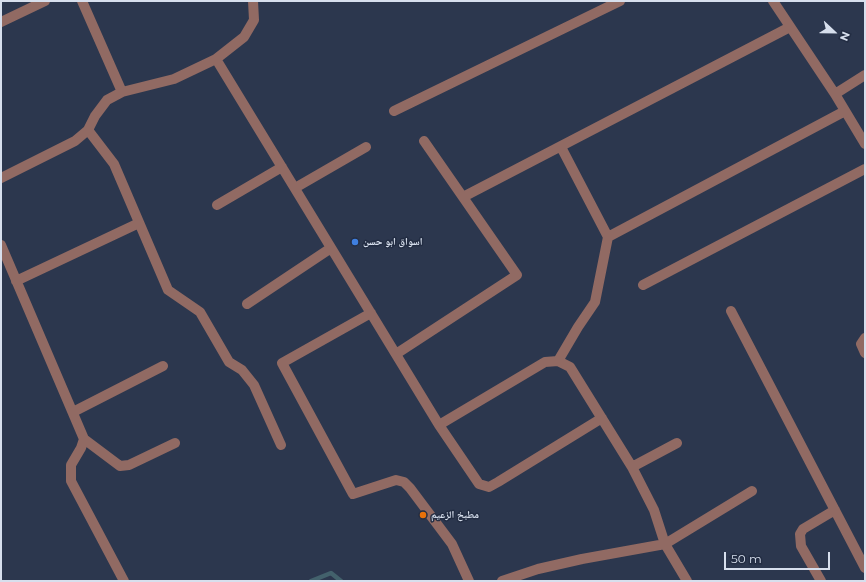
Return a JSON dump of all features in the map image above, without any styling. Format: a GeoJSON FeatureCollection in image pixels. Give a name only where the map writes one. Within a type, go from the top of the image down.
{"type":"FeatureCollection","features":[{"type":"Feature","properties":{"kind":"street"},"geometry":{"type":"LineString","coordinates":[[1,22],[45,1]]}},
{"type":"Feature","properties":{"kind":"street"},"geometry":{"type":"LineString","coordinates":[[82,1],[122,92]]}},
{"type":"Feature","properties":{"kind":"street"},"geometry":{"type":"LineString","coordinates":[[1,178],[75,142],[88,130],[95,116],[107,100],[122,92],[174,78],[216,59],[244,37],[254,20],[253,1]]}},
{"type":"Feature","properties":{"kind":"street"},"geometry":{"type":"LineString","coordinates":[[394,111],[620,1]]}},
{"type":"Feature","properties":{"kind":"street"},"geometry":{"type":"LineString","coordinates":[[773,1],[835,94],[865,144]]}},
{"type":"Feature","properties":{"kind":"street"},"geometry":{"type":"LineString","coordinates":[[464,197],[790,28]]}},
{"type":"Feature","properties":{"kind":"street"},"geometry":{"type":"LineString","coordinates":[[216,59],[439,425],[479,484],[489,487],[602,418]]}},
{"type":"Feature","properties":{"kind":"street"},"geometry":{"type":"LineString","coordinates":[[835,94],[865,75]]}},
{"type":"Feature","properties":{"kind":"street"},"geometry":{"type":"LineString","coordinates":[[608,237],[845,111]]}},
{"type":"Feature","properties":{"kind":"street"},"geometry":{"type":"LineString","coordinates":[[88,130],[114,164],[168,290],[200,312],[229,362],[242,370],[254,385],[281,445]]}},
{"type":"Feature","properties":{"kind":"street"},"geometry":{"type":"LineString","coordinates":[[396,354],[518,275],[424,141]]}},
{"type":"Feature","properties":{"kind":"street"},"geometry":{"type":"LineString","coordinates":[[295,188],[366,147]]}},
{"type":"Feature","properties":{"kind":"street"},"geometry":{"type":"LineString","coordinates":[[558,361],[578,327],[596,302],[608,237],[561,147]]}},
{"type":"Feature","properties":{"kind":"street"},"geometry":{"type":"LineString","coordinates":[[217,205],[282,167]]}},
{"type":"Feature","properties":{"kind":"street"},"geometry":{"type":"LineString","coordinates":[[643,285],[865,169]]}},
{"type":"Feature","properties":{"kind":"street"},"geometry":{"type":"LineString","coordinates":[[16,281],[139,223]]}},
{"type":"Feature","properties":{"kind":"street"},"geometry":{"type":"LineString","coordinates":[[1,245],[84,438],[120,466],[129,464],[175,443]]}},
{"type":"Feature","properties":{"kind":"street"},"geometry":{"type":"LineString","coordinates":[[247,304],[331,248]]}},
{"type":"Feature","properties":{"kind":"street"},"geometry":{"type":"LineString","coordinates":[[731,311],[865,568]]}},
{"type":"Feature","properties":{"kind":"street"},"geometry":{"type":"LineString","coordinates":[[371,313],[282,363],[353,494],[396,480],[404,482],[452,544],[469,581]]}},
{"type":"Feature","properties":{"kind":"street"},"geometry":{"type":"LineString","coordinates":[[865,338],[861,344],[865,352]]}},
{"type":"Feature","properties":{"kind":"street"},"geometry":{"type":"LineString","coordinates":[[439,425],[545,362],[558,361],[570,367],[632,468],[654,510],[665,544],[687,581]]}},
{"type":"Feature","properties":{"kind":"street"},"geometry":{"type":"LineString","coordinates":[[73,412],[163,366]]}},
{"type":"Feature","properties":{"kind":"street"},"geometry":{"type":"LineString","coordinates":[[84,438],[81,448],[71,465],[71,481],[124,581]]}},
{"type":"Feature","properties":{"kind":"street"},"geometry":{"type":"LineString","coordinates":[[632,468],[677,443]]}},
{"type":"Feature","properties":{"kind":"street"},"geometry":{"type":"LineString","coordinates":[[502,581],[538,569],[575,560],[665,544],[752,491]]}},
{"type":"Feature","properties":{"kind":"street"},"geometry":{"type":"LineString","coordinates":[[821,581],[801,546],[800,534],[803,529],[835,510]]}},
{"type":"Feature","properties":{"kind":"waterway"},"geometry":{"type":"LineString","coordinates":[[311,581],[331,573],[341,581]]}},
{"type":"Feature","properties":{"kind":"place","name":"اسواق ابو حسن"},"geometry":{"type":"Point","coordinates":[355,242]}},
{"type":"Feature","properties":{"kind":"place","name":"مطبخ الزعيم"},"geometry":{"type":"Point","coordinates":[423,515]}}]}
